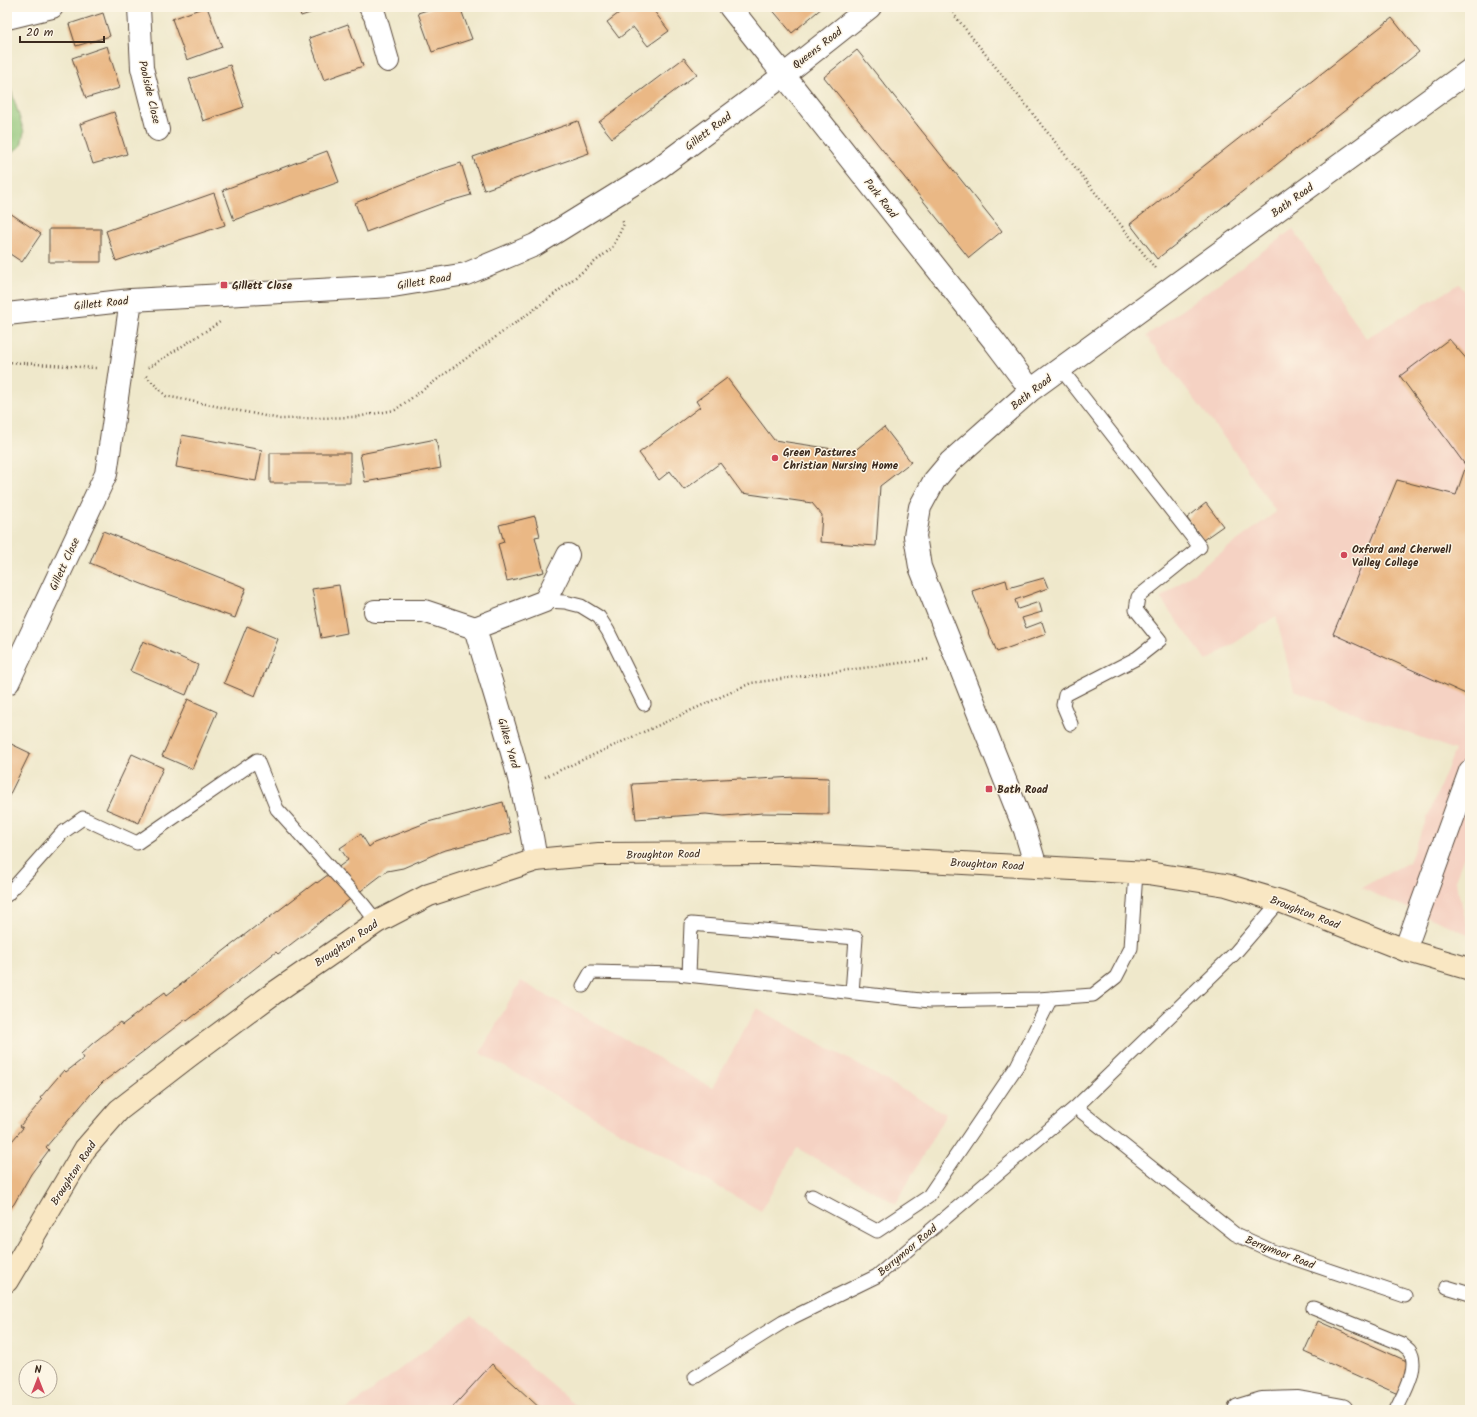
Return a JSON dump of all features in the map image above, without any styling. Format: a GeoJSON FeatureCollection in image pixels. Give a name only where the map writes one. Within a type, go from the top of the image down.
{"type":"FeatureCollection","features":[{"type":"Feature","properties":{"kind":"main road","name":"Broughton Road"},"geometry":{"type":"LineString","coordinates":[[7,1281],[85,1149],[119,1110],[274,993],[377,922],[429,895],[536,860],[599,854],[777,853],[1136,872],[1226,885],[1280,901],[1405,950],[1470,969]]}},
{"type":"Feature","properties":{"kind":"street"},"geometry":{"type":"LineString","coordinates":[[7,18],[52,7]]}},
{"type":"Feature","properties":{"kind":"street","name":"Poolside Close"},"geometry":{"type":"LineString","coordinates":[[139,7],[142,68],[158,130]]}},
{"type":"Feature","properties":{"kind":"street"},"geometry":{"type":"LineString","coordinates":[[370,7],[375,16],[388,61]]}},
{"type":"Feature","properties":{"kind":"street","name":"Park Road"},"geometry":{"type":"LineString","coordinates":[[730,7],[1031,390]]}},
{"type":"Feature","properties":{"kind":"street","name":"Queens Road"},"geometry":{"type":"LineString","coordinates":[[784,75],[870,7]]}},
{"type":"Feature","properties":{"kind":"street","name":"Bath Road"},"geometry":{"type":"LineString","coordinates":[[1036,867],[1025,830],[954,656],[920,567],[915,536],[920,507],[934,481],[950,462],[1031,390],[1470,70]]}},
{"type":"Feature","properties":{"kind":"street","name":"Gillett Road"},"geometry":{"type":"LineString","coordinates":[[7,314],[130,300],[393,286],[466,274],[535,245],[656,170],[784,75]]}},
{"type":"Feature","properties":{"kind":"street","name":"Gillett Close"},"geometry":{"type":"LineString","coordinates":[[8,683],[106,474],[130,300]]}},
{"type":"Feature","properties":{"kind":"street"},"geometry":{"type":"LineString","coordinates":[[375,611],[424,611],[475,628],[545,601],[568,555]]}},
{"type":"Feature","properties":{"kind":"street","name":"Gilkes Yard"},"geometry":{"type":"LineString","coordinates":[[475,628],[522,787],[536,860]]}},
{"type":"Feature","properties":{"kind":"street"},"geometry":{"type":"LineString","coordinates":[[1405,950],[1470,771]]}},
{"type":"Feature","properties":{"kind":"street"},"geometry":{"type":"LineString","coordinates":[[1239,1410],[1262,1403],[1298,1402],[1342,1410]]}},
{"type":"Feature","properties":{"kind":"lane"},"geometry":{"type":"LineString","coordinates":[[1061,369],[1200,547],[1138,597],[1136,610],[1160,640],[1137,658],[1065,695],[1063,705],[1070,724]]}},
{"type":"Feature","properties":{"kind":"lane"},"geometry":{"type":"LineString","coordinates":[[545,601],[565,602],[581,606],[599,617],[608,631],[644,704]]}},
{"type":"Feature","properties":{"kind":"lane"},"geometry":{"type":"LineString","coordinates":[[7,895],[62,833],[83,818],[137,843],[257,760],[277,809],[362,903],[377,922]]}},
{"type":"Feature","properties":{"kind":"lane"},"geometry":{"type":"LineString","coordinates":[[583,986],[592,972],[690,975],[930,1001],[1051,998],[1093,995],[1116,977],[1131,948],[1136,872]]}},
{"type":"Feature","properties":{"kind":"lane","name":"Berrymoor Road"},"geometry":{"type":"LineString","coordinates":[[695,1377],[783,1322],[877,1276],[1077,1106],[1235,953],[1280,901]]}},
{"type":"Feature","properties":{"kind":"lane"},"geometry":{"type":"LineString","coordinates":[[690,975],[691,924],[856,938],[852,993]]}},
{"type":"Feature","properties":{"kind":"lane"},"geometry":{"type":"LineString","coordinates":[[812,1196],[877,1231],[928,1197],[1017,1066],[1051,998]]}},
{"type":"Feature","properties":{"kind":"lane","name":"Berrymoor Road"},"geometry":{"type":"LineString","coordinates":[[1077,1106],[1083,1113],[1235,1234],[1272,1251],[1405,1296]]}},
{"type":"Feature","properties":{"kind":"lane"},"geometry":{"type":"LineString","coordinates":[[1447,1287],[1470,1294]]}},
{"type":"Feature","properties":{"kind":"lane"},"geometry":{"type":"LineString","coordinates":[[1314,1308],[1402,1344],[1410,1351],[1413,1365],[1411,1380],[1396,1410]]}},
{"type":"Feature","properties":{"kind":"path"},"geometry":{"type":"LineString","coordinates":[[948,7],[1171,288]]}},
{"type":"Feature","properties":{"kind":"path"},"geometry":{"type":"LineString","coordinates":[[141,372],[166,396],[280,419],[356,417],[395,410],[547,300],[612,248],[624,224],[611,198]]}},
{"type":"Feature","properties":{"kind":"path"},"geometry":{"type":"LineString","coordinates":[[522,787],[751,683],[954,656]]}},
{"type":"Feature","properties":{"kind":"shaded area","name":"Oxford and Cherwell Valley College"},"geometry":{"type":"Polygon","coordinates":[[[1293,229],[1366,338],[1459,284],[1470,298],[1470,841],[1455,880],[1470,935],[1361,888],[1409,862],[1455,750],[1294,691],[1276,616],[1207,661],[1160,598],[1276,512],[1235,452],[1146,336],[1293,229]]]}},
{"type":"Feature","properties":{"kind":"shaded area"},"geometry":{"type":"Polygon","coordinates":[[[521,981],[712,1088],[757,1008],[946,1114],[896,1204],[797,1148],[761,1211],[480,1053],[521,981]]]}},
{"type":"Feature","properties":{"kind":"shaded area"},"geometry":{"type":"Polygon","coordinates":[[[471,1315],[581,1410],[346,1410],[471,1315]]]}},
{"type":"Feature","properties":{"kind":"green space"},"geometry":{"type":"Polygon","coordinates":[[[7,77],[24,132],[21,146],[7,154],[7,77]]]}},
{"type":"Feature","properties":{"kind":"building"},"geometry":{"type":"Polygon","coordinates":[[[207,7],[222,47],[187,60],[172,19],[207,7]]]}},
{"type":"Feature","properties":{"kind":"building"},"geometry":{"type":"Polygon","coordinates":[[[298,7],[328,7],[301,16],[298,7]]]}},
{"type":"Feature","properties":{"kind":"building"},"geometry":{"type":"Polygon","coordinates":[[[436,7],[460,7],[472,39],[432,52],[418,13],[436,7]]]}},
{"type":"Feature","properties":{"kind":"building"},"geometry":{"type":"Polygon","coordinates":[[[627,7],[651,7],[669,31],[648,46],[633,27],[619,38],[607,22],[627,7]]]}},
{"type":"Feature","properties":{"kind":"building"},"geometry":{"type":"Polygon","coordinates":[[[770,7],[823,7],[792,33],[770,7]]]}},
{"type":"Feature","properties":{"kind":"building"},"geometry":{"type":"Polygon","coordinates":[[[103,13],[110,36],[76,46],[69,24],[103,13]]]}},
{"type":"Feature","properties":{"kind":"building"},"geometry":{"type":"Polygon","coordinates":[[[1392,18],[1419,52],[1157,259],[1130,224],[1392,18]]]}},
{"type":"Feature","properties":{"kind":"building"},"geometry":{"type":"Polygon","coordinates":[[[348,24],[363,66],[324,80],[309,38],[348,24]]]}},
{"type":"Feature","properties":{"kind":"building"},"geometry":{"type":"Polygon","coordinates":[[[107,46],[120,88],[86,98],[72,58],[107,46]]]}},
{"type":"Feature","properties":{"kind":"building"},"geometry":{"type":"Polygon","coordinates":[[[857,50],[1002,231],[969,258],[824,77],[857,50]]]}},
{"type":"Feature","properties":{"kind":"building"},"geometry":{"type":"Polygon","coordinates":[[[684,58],[697,74],[612,138],[599,122],[684,58]]]}},
{"type":"Feature","properties":{"kind":"building"},"geometry":{"type":"Polygon","coordinates":[[[230,65],[244,107],[203,121],[189,79],[230,65]]]}},
{"type":"Feature","properties":{"kind":"building"},"geometry":{"type":"Polygon","coordinates":[[[114,112],[127,154],[93,164],[80,124],[114,112]]]}},
{"type":"Feature","properties":{"kind":"building"},"geometry":{"type":"Polygon","coordinates":[[[578,121],[589,153],[484,190],[473,157],[578,121]]]}},
{"type":"Feature","properties":{"kind":"building"},"geometry":{"type":"Polygon","coordinates":[[[327,151],[339,182],[234,220],[223,190],[327,151]]]}},
{"type":"Feature","properties":{"kind":"building"},"geometry":{"type":"Polygon","coordinates":[[[461,163],[471,195],[446,202],[366,232],[355,203],[436,171],[461,163]]]}},
{"type":"Feature","properties":{"kind":"building"},"geometry":{"type":"Polygon","coordinates":[[[214,193],[225,225],[116,261],[106,231],[214,193]]]}},
{"type":"Feature","properties":{"kind":"building"},"geometry":{"type":"Polygon","coordinates":[[[7,211],[41,234],[22,262],[7,252],[7,211]]]}},
{"type":"Feature","properties":{"kind":"building"},"geometry":{"type":"Polygon","coordinates":[[[49,229],[101,229],[101,262],[49,262],[49,229]]]}},
{"type":"Feature","properties":{"kind":"building","name":"Oxford and Cherwell Valley College"},"geometry":{"type":"Polygon","coordinates":[[[1449,339],[1470,363],[1470,696],[1333,634],[1397,480],[1456,495],[1466,466],[1400,376],[1449,339]]]}},
{"type":"Feature","properties":{"kind":"building","name":"Green Pastures Christian Nursing Home"},"geometry":{"type":"Polygon","coordinates":[[[727,378],[774,440],[853,452],[884,427],[911,462],[880,486],[876,546],[820,542],[822,515],[812,503],[742,493],[720,463],[684,490],[670,471],[659,480],[639,453],[700,407],[696,401],[727,378]]]}},
{"type":"Feature","properties":{"kind":"building"},"geometry":{"type":"Polygon","coordinates":[[[182,435],[262,450],[256,481],[176,467],[182,435]]]}},
{"type":"Feature","properties":{"kind":"building"},"geometry":{"type":"Polygon","coordinates":[[[436,439],[441,468],[365,482],[360,454],[436,439]]]}},
{"type":"Feature","properties":{"kind":"building"},"geometry":{"type":"Polygon","coordinates":[[[270,453],[350,453],[350,483],[270,483],[270,453]]]}},
{"type":"Feature","properties":{"kind":"building"},"geometry":{"type":"Polygon","coordinates":[[[1206,503],[1223,526],[1203,540],[1187,518],[1206,503]]]}},
{"type":"Feature","properties":{"kind":"building"},"geometry":{"type":"Polygon","coordinates":[[[535,516],[540,536],[535,537],[544,572],[507,581],[498,544],[504,542],[499,525],[535,516]]]}},
{"type":"Feature","properties":{"kind":"building"},"geometry":{"type":"Polygon","coordinates":[[[103,531],[246,588],[235,618],[154,589],[90,563],[103,531]]]}},
{"type":"Feature","properties":{"kind":"building"},"geometry":{"type":"Polygon","coordinates":[[[1044,578],[1048,588],[1015,600],[1018,609],[1039,602],[1042,612],[1022,618],[1026,628],[1042,622],[1046,634],[997,652],[972,591],[1006,580],[1008,588],[1044,578]]]}},
{"type":"Feature","properties":{"kind":"building"},"geometry":{"type":"Polygon","coordinates":[[[339,585],[347,633],[321,638],[312,589],[339,585]]]}},
{"type":"Feature","properties":{"kind":"building"},"geometry":{"type":"Polygon","coordinates":[[[247,626],[278,639],[255,696],[224,683],[247,626]]]}},
{"type":"Feature","properties":{"kind":"building"},"geometry":{"type":"Polygon","coordinates":[[[143,641],[198,665],[186,695],[130,671],[143,641]]]}},
{"type":"Feature","properties":{"kind":"building"},"geometry":{"type":"Polygon","coordinates":[[[188,699],[217,712],[192,769],[162,756],[188,699]]]}},
{"type":"Feature","properties":{"kind":"building"},"geometry":{"type":"Polygon","coordinates":[[[7,742],[30,753],[7,800],[7,742]]]}},
{"type":"Feature","properties":{"kind":"building"},"geometry":{"type":"Polygon","coordinates":[[[132,754],[163,768],[139,823],[106,809],[132,754]]]}},
{"type":"Feature","properties":{"kind":"building"},"geometry":{"type":"Polygon","coordinates":[[[795,777],[829,778],[829,814],[763,813],[724,816],[706,814],[636,819],[632,784],[741,778],[742,780],[795,777]]]}},
{"type":"Feature","properties":{"kind":"building"},"geometry":{"type":"Polygon","coordinates":[[[503,802],[511,833],[442,851],[403,868],[387,871],[278,954],[276,952],[187,1021],[186,1019],[103,1082],[46,1147],[49,1150],[31,1174],[14,1204],[7,1212],[7,1147],[23,1128],[20,1126],[42,1100],[40,1098],[64,1070],[66,1072],[84,1058],[81,1054],[93,1043],[120,1022],[122,1025],[165,992],[167,995],[256,926],[257,927],[316,882],[317,883],[348,860],[340,848],[361,834],[369,847],[374,843],[428,822],[503,802]]]}},
{"type":"Feature","properties":{"kind":"building"},"geometry":{"type":"Polygon","coordinates":[[[1318,1321],[1411,1363],[1398,1394],[1304,1352],[1318,1321]]]}},
{"type":"Feature","properties":{"kind":"building"},"geometry":{"type":"Polygon","coordinates":[[[492,1364],[542,1410],[450,1410],[492,1364]]]}},
{"type":"Feature","properties":{"kind":"place","name":"Gillett Close"},"geometry":{"type":"Point","coordinates":[224,285]}},
{"type":"Feature","properties":{"kind":"place","name":"Green Pastures Christian Nursing Home"},"geometry":{"type":"Point","coordinates":[775,458]}},
{"type":"Feature","properties":{"kind":"place","name":"Oxford and Cherwell Valley College"},"geometry":{"type":"Point","coordinates":[1344,555]}},
{"type":"Feature","properties":{"kind":"place","name":"Bath Road"},"geometry":{"type":"Point","coordinates":[989,789]}}]}
